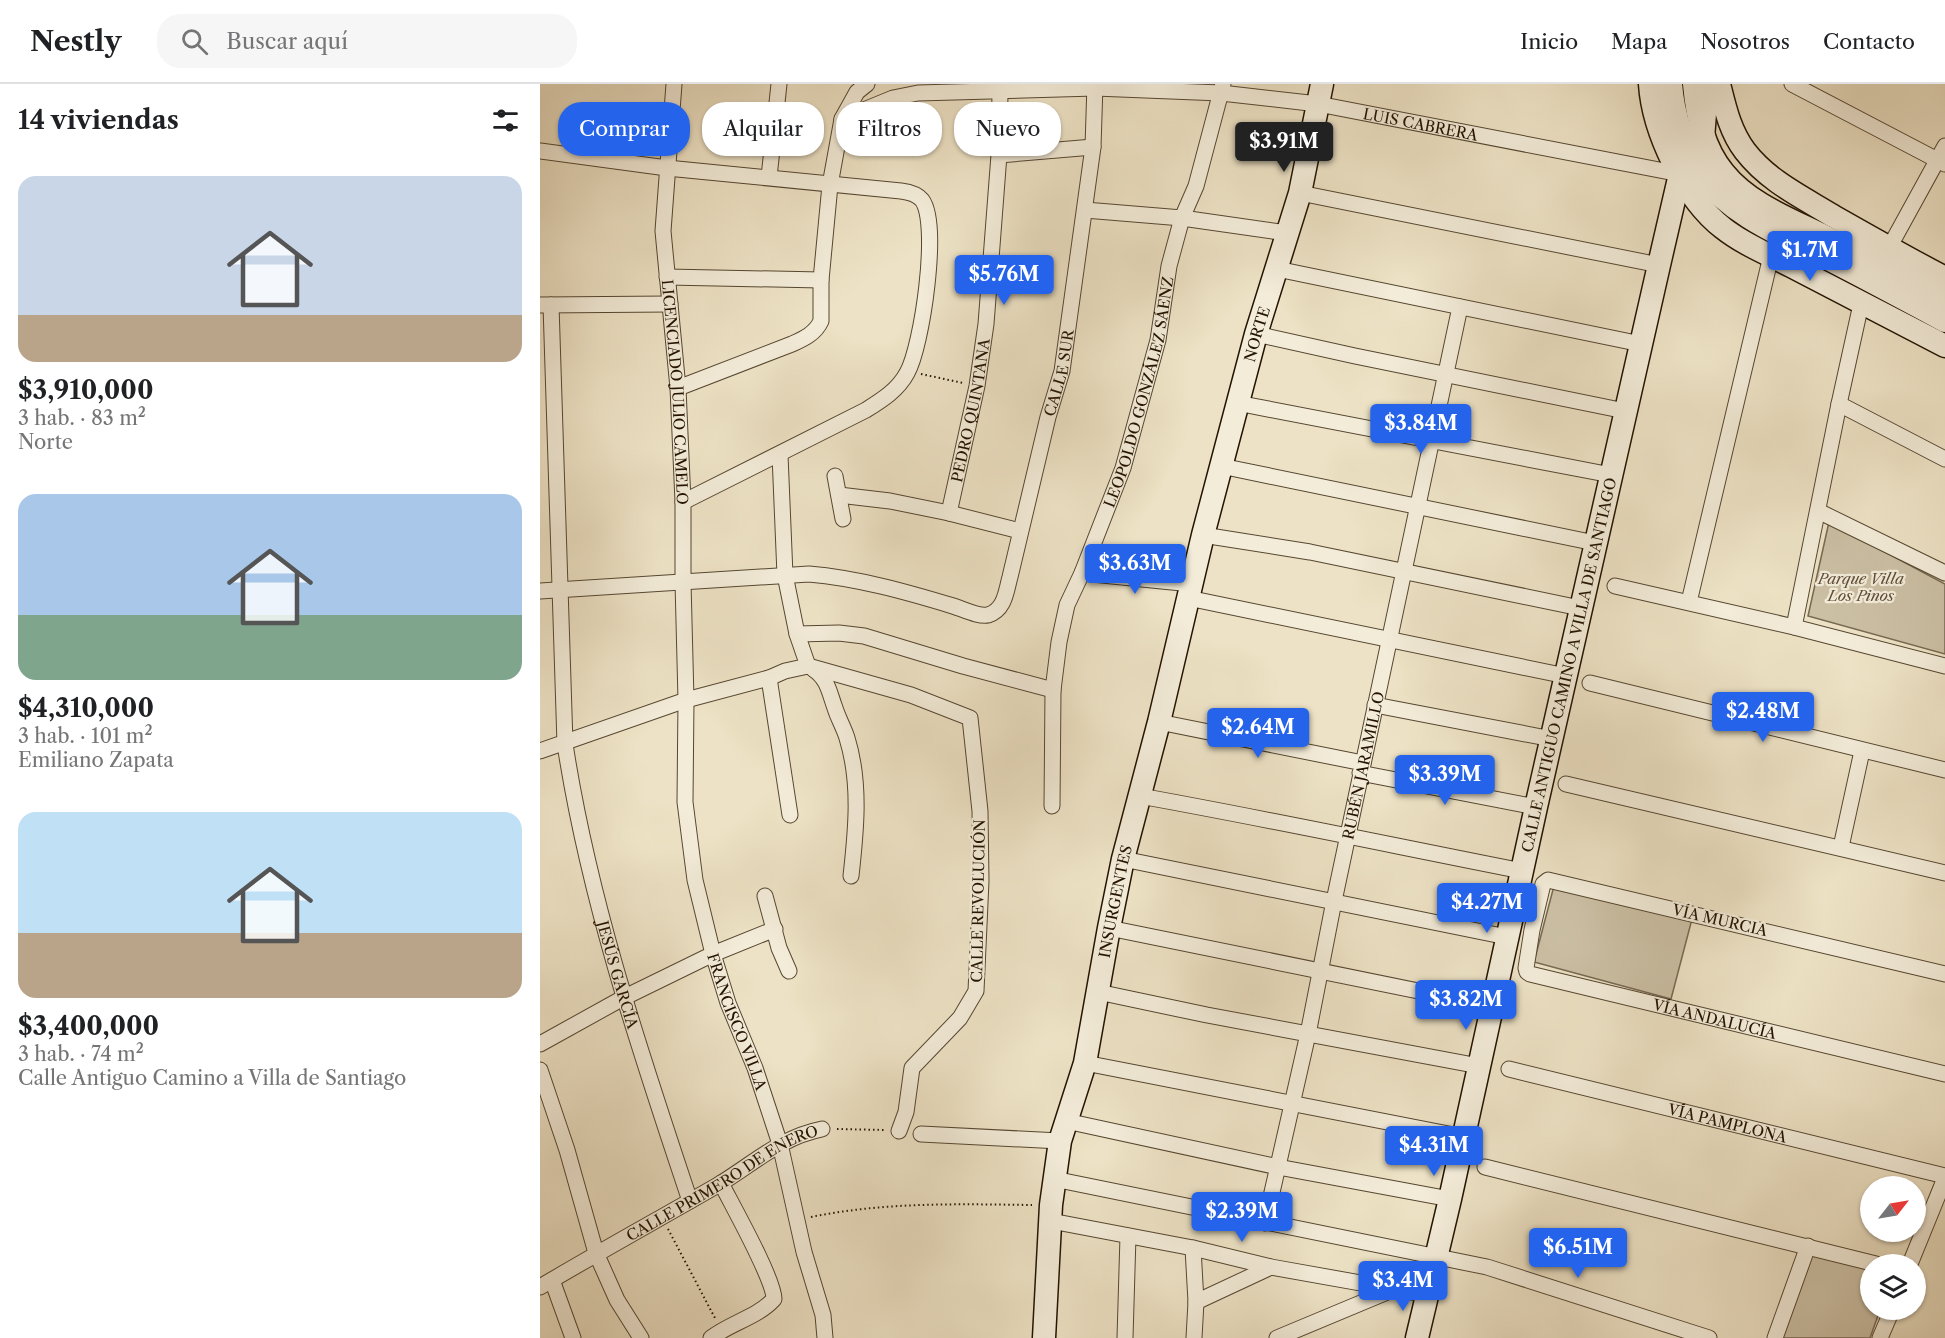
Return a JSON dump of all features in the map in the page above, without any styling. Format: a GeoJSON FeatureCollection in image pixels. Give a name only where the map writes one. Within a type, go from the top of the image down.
{"type":"FeatureCollection","features":[{"type":"Feature","properties":{"kind":"street","name":"LICENCIADO JULIO CAMELO"},"geometry":{"type":"LineString","coordinates":[[674,84],[663,231],[678,388],[683,502],[686,700]]}},
{"type":"Feature","properties":{"kind":"street"},"geometry":{"type":"LineString","coordinates":[[769,177],[779,84]]}},
{"type":"Feature","properties":{"kind":"street"},"geometry":{"type":"LineString","coordinates":[[851,102],[857,92],[867,84]]}},
{"type":"Feature","properties":{"kind":"street"},"geometry":{"type":"LineString","coordinates":[[1650,84],[1658,124],[1667,149],[1718,195],[1754,221],[1945,321]]}},
{"type":"Feature","properties":{"kind":"street"},"geometry":{"type":"LineString","coordinates":[[1671,84],[1686,166]]}},
{"type":"Feature","properties":{"kind":"street"},"geometry":{"type":"LineString","coordinates":[[1694,84],[1704,138],[1715,160],[1723,229],[1861,304],[1945,346]]}},
{"type":"Feature","properties":{"kind":"street"},"geometry":{"type":"LineString","coordinates":[[1704,138],[1706,101],[1711,84]]}},
{"type":"Feature","properties":{"kind":"street"},"geometry":{"type":"LineString","coordinates":[[1719,84],[1731,126],[1744,150],[1775,181],[1945,278]]}},
{"type":"Feature","properties":{"kind":"street"},"geometry":{"type":"LineString","coordinates":[[1792,84],[1941,162]]}},
{"type":"Feature","properties":{"kind":"street","name":"LUIS CABRERA"},"geometry":{"type":"LineString","coordinates":[[886,102],[907,94],[1000,92],[1095,86],[1222,88],[1320,94],[1686,166]]}},
{"type":"Feature","properties":{"kind":"street","name":"CALLE SUR"},"geometry":{"type":"LineString","coordinates":[[785,574],[809,574],[847,579],[909,592],[983,615],[989,615],[998,609],[1004,598],[1048,417],[1062,371],[1093,147],[1095,86]]}},
{"type":"Feature","properties":{"kind":"street","name":"LEOPOLDO GONZÁLEZ SÁENZ"},"geometry":{"type":"LineString","coordinates":[[1053,806],[1053,690],[1059,642],[1068,605],[1123,468],[1151,368],[1169,266],[1182,218],[1196,186],[1222,88]]}},
{"type":"Feature","properties":{"kind":"street","name":"PEDRO QUINTANA"},"geometry":{"type":"LineString","coordinates":[[1000,92],[1000,102]]}},
{"type":"Feature","properties":{"kind":"street","name":"NORTE"},"geometry":{"type":"LineString","coordinates":[[1190,591],[1256,334],[1300,193],[1320,94]]}},
{"type":"Feature","properties":{"kind":"street","name":"CALLE ANTIGUO CAMINO A VILLA DE SANTIAGO"},"geometry":{"type":"LineString","coordinates":[[1417,1338],[1464,1137],[1624,411],[1659,265],[1686,166],[1704,138]]}},
{"type":"Feature","properties":{"kind":"street"},"geometry":{"type":"LineString","coordinates":[[1889,248],[1941,162],[1945,146]]}},
{"type":"Feature","properties":{"kind":"street"},"geometry":{"type":"LineString","coordinates":[[1061,150],[1093,147]]}},
{"type":"Feature","properties":{"kind":"street"},"geometry":{"type":"LineString","coordinates":[[540,151],[667,168],[901,191],[916,195],[924,203],[928,214],[930,254],[922,313],[914,355],[908,372],[898,386],[876,404],[780,455],[683,502]]}},
{"type":"Feature","properties":{"kind":"street"},"geometry":{"type":"LineString","coordinates":[[678,388],[792,344],[814,331],[821,321],[821,280],[830,185],[836,152]]}},
{"type":"Feature","properties":{"kind":"street","name":"PEDRO QUINTANA"},"geometry":{"type":"LineString","coordinates":[[949,513],[977,386],[986,324],[999,156]]}},
{"type":"Feature","properties":{"kind":"street"},"geometry":{"type":"LineString","coordinates":[[1300,193],[1659,265]]}},
{"type":"Feature","properties":{"kind":"street"},"geometry":{"type":"LineString","coordinates":[[1718,195],[1767,207],[1945,299]]}},
{"type":"Feature","properties":{"kind":"street"},"geometry":{"type":"LineString","coordinates":[[1085,210],[1182,218],[1287,233]]}},
{"type":"Feature","properties":{"kind":"street"},"geometry":{"type":"LineString","coordinates":[[1773,257],[1794,258],[1842,267]]}},
{"type":"Feature","properties":{"kind":"street"},"geometry":{"type":"LineString","coordinates":[[1689,602],[1773,257]]}},
{"type":"Feature","properties":{"kind":"street"},"geometry":{"type":"LineString","coordinates":[[1277,269],[1641,344]]}},
{"type":"Feature","properties":{"kind":"street"},"geometry":{"type":"LineString","coordinates":[[667,277],[821,280]]}},
{"type":"Feature","properties":{"kind":"street"},"geometry":{"type":"LineString","coordinates":[[545,305],[670,304]]}},
{"type":"Feature","properties":{"kind":"street"},"geometry":{"type":"LineString","coordinates":[[1794,627],[1861,304]]}},
{"type":"Feature","properties":{"kind":"street","name":"JESÚS GARCÍA"},"geometry":{"type":"LineString","coordinates":[[545,305],[561,591],[565,744],[590,873],[623,998],[690,1201]]}},
{"type":"Feature","properties":{"kind":"street","name":"RUBÉN JARAMILLO"},"geometry":{"type":"LineString","coordinates":[[1265,1223],[1308,1034],[1347,837],[1460,307]]}},
{"type":"Feature","properties":{"kind":"street"},"geometry":{"type":"LineString","coordinates":[[1256,334],[1624,411]]}},
{"type":"Feature","properties":{"kind":"street"},"geometry":{"type":"LineString","coordinates":[[1237,403],[1611,475]]}},
{"type":"Feature","properties":{"kind":"street"},"geometry":{"type":"LineString","coordinates":[[1839,404],[1945,459]]}},
{"type":"Feature","properties":{"kind":"street"},"geometry":{"type":"LineString","coordinates":[[780,455],[785,574],[797,634],[808,666],[826,681],[847,738],[856,783],[855,844],[851,876]]}},
{"type":"Feature","properties":{"kind":"street"},"geometry":{"type":"LineString","coordinates":[[1221,466],[1595,543]]}},
{"type":"Feature","properties":{"kind":"street"},"geometry":{"type":"LineString","coordinates":[[835,476],[843,519]]}},
{"type":"Feature","properties":{"kind":"street"},"geometry":{"type":"LineString","coordinates":[[839,495],[890,501],[1020,531]]}},
{"type":"Feature","properties":{"kind":"street"},"geometry":{"type":"LineString","coordinates":[[1818,511],[1945,573]]}},
{"type":"Feature","properties":{"kind":"street"},"geometry":{"type":"LineString","coordinates":[[1203,535],[1310,552],[1580,608]]}},
{"type":"Feature","properties":{"kind":"street"},"geometry":{"type":"LineString","coordinates":[[1082,573],[1190,591],[1389,639],[1566,676]]}},
{"type":"Feature","properties":{"kind":"street"},"geometry":{"type":"LineString","coordinates":[[540,591],[785,574]]}},
{"type":"Feature","properties":{"kind":"street"},"geometry":{"type":"LineString","coordinates":[[1615,586],[1794,627],[1945,666]]}},
{"type":"Feature","properties":{"kind":"street","name":"INSURGENTES"},"geometry":{"type":"LineString","coordinates":[[1044,1338],[1054,1179],[1063,1131],[1085,1063],[1108,928],[1123,859],[1160,722],[1190,591]]}},
{"type":"Feature","properties":{"kind":"street"},"geometry":{"type":"LineString","coordinates":[[797,634],[839,633],[864,636],[1053,690]]}},
{"type":"Feature","properties":{"kind":"street"},"geometry":{"type":"LineString","coordinates":[[540,752],[686,700],[769,678],[785,670],[808,666]]}},
{"type":"Feature","properties":{"kind":"street","name":"CALLE REVOLUCIÓN"},"geometry":{"type":"LineString","coordinates":[[808,666],[911,694],[970,718],[980,811],[981,881],[976,991],[960,1018],[912,1068],[906,1112],[899,1131]]}},
{"type":"Feature","properties":{"kind":"street"},"geometry":{"type":"LineString","coordinates":[[769,678],[790,815]]}},
{"type":"Feature","properties":{"kind":"street"},"geometry":{"type":"LineString","coordinates":[[1590,683],[1945,770]]}},
{"type":"Feature","properties":{"kind":"street","name":"FRANCISCO VILLA"},"geometry":{"type":"LineString","coordinates":[[686,700],[685,802],[695,880],[712,954],[728,1003],[755,1068],[780,1144],[797,1220],[823,1316],[825,1338]]}},
{"type":"Feature","properties":{"kind":"street"},"geometry":{"type":"LineString","coordinates":[[1375,705],[1552,739]]}},
{"type":"Feature","properties":{"kind":"street"},"geometry":{"type":"LineString","coordinates":[[1160,722],[1536,807]]}},
{"type":"Feature","properties":{"kind":"street"},"geometry":{"type":"LineString","coordinates":[[1841,847],[1862,751]]}},
{"type":"Feature","properties":{"kind":"street"},"geometry":{"type":"LineString","coordinates":[[1566,784],[1945,873]]}},
{"type":"Feature","properties":{"kind":"street"},"geometry":{"type":"LineString","coordinates":[[1140,796],[1522,871]]}},
{"type":"Feature","properties":{"kind":"street"},"geometry":{"type":"LineString","coordinates":[[1123,859],[1507,937]]}},
{"type":"Feature","properties":{"kind":"street","name":"VÍA MURCIA"},"geometry":{"type":"LineString","coordinates":[[1532,930],[1543,884],[1546,880],[1551,880],[1945,974]]}},
{"type":"Feature","properties":{"kind":"street"},"geometry":{"type":"LineString","coordinates":[[765,896],[789,971]]}},
{"type":"Feature","properties":{"kind":"street"},"geometry":{"type":"LineString","coordinates":[[1108,928],[1492,1006]]}},
{"type":"Feature","properties":{"kind":"street"},"geometry":{"type":"LineString","coordinates":[[540,1044],[623,998],[712,954],[774,929]]}},
{"type":"Feature","properties":{"kind":"street","name":"VÍA ANDALUCÍA"},"geometry":{"type":"LineString","coordinates":[[1532,930],[1526,968],[1530,975],[1945,1074]]}},
{"type":"Feature","properties":{"kind":"street"},"geometry":{"type":"LineString","coordinates":[[1098,992],[1479,1065]]}},
{"type":"Feature","properties":{"kind":"street"},"geometry":{"type":"LineString","coordinates":[[1085,1063],[1464,1137]]}},
{"type":"Feature","properties":{"kind":"street","name":"VÍA PAMPLONA"},"geometry":{"type":"LineString","coordinates":[[1509,1069],[1945,1177]]}},
{"type":"Feature","properties":{"kind":"street"},"geometry":{"type":"LineString","coordinates":[[540,1070],[567,1150],[596,1253],[617,1300],[641,1338]]}},
{"type":"Feature","properties":{"kind":"street","name":"CALLE PRIMERO DE ENERO"},"geometry":{"type":"LineString","coordinates":[[546,1283],[721,1183],[780,1144],[804,1132],[822,1129]]}},
{"type":"Feature","properties":{"kind":"street"},"geometry":{"type":"LineString","coordinates":[[921,1134],[1063,1131],[1450,1199]]}},
{"type":"Feature","properties":{"kind":"street"},"geometry":{"type":"LineString","coordinates":[[1485,1167],[1860,1260]]}},
{"type":"Feature","properties":{"kind":"street"},"geometry":{"type":"LineString","coordinates":[[1914,1254],[1945,1177]]}},
{"type":"Feature","properties":{"kind":"street"},"geometry":{"type":"LineString","coordinates":[[1054,1179],[1486,1267],[1709,1338]]}},
{"type":"Feature","properties":{"kind":"street"},"geometry":{"type":"LineString","coordinates":[[716,1334],[764,1308],[774,1299],[774,1294],[721,1183]]}},
{"type":"Feature","properties":{"kind":"street"},"geometry":{"type":"LineString","coordinates":[[1051,1213],[1128,1236],[1193,1248],[1271,1267],[1428,1295]]}},
{"type":"Feature","properties":{"kind":"street"},"geometry":{"type":"LineString","coordinates":[[1125,1338],[1128,1236]]}},
{"type":"Feature","properties":{"kind":"street"},"geometry":{"type":"LineString","coordinates":[[1774,1338],[1808,1246]]}},
{"type":"Feature","properties":{"kind":"street"},"geometry":{"type":"LineString","coordinates":[[1193,1248],[1196,1302],[1194,1338]]}},
{"type":"Feature","properties":{"kind":"street"},"geometry":{"type":"LineString","coordinates":[[1196,1302],[1271,1267]]}},
{"type":"Feature","properties":{"kind":"street"},"geometry":{"type":"LineString","coordinates":[[546,1283],[573,1338]]}},
{"type":"Feature","properties":{"kind":"street"},"geometry":{"type":"LineString","coordinates":[[1277,1338],[1392,1290]]}},
{"type":"Feature","properties":{"kind":"street"},"geometry":{"type":"LineString","coordinates":[[1880,1338],[1888,1320]]}},
{"type":"Feature","properties":{"kind":"path"},"geometry":{"type":"LineString","coordinates":[[908,372],[977,386]]}},
{"type":"Feature","properties":{"kind":"path","name":"CALLE PRIMERO DE ENERO"},"geometry":{"type":"LineString","coordinates":[[822,1129],[899,1131]]}},
{"type":"Feature","properties":{"kind":"path"},"geometry":{"type":"LineString","coordinates":[[797,1220],[842,1211],[913,1204],[1051,1213]]}},
{"type":"Feature","properties":{"kind":"path"},"geometry":{"type":"LineString","coordinates":[[661,1216],[716,1334]]}},
{"type":"Feature","properties":{"kind":"green space","name":"Parque Villa Los Pinos"},"geometry":{"type":"Polygon","coordinates":[[[1829,522],[1945,584],[1945,654],[1808,616],[1829,522]]]}},
{"type":"Feature","properties":{"kind":"green space"},"geometry":{"type":"Polygon","coordinates":[[[1555,882],[1692,919],[1671,999],[1534,962],[1555,882]]]}},
{"type":"Feature","properties":{"kind":"green space"},"geometry":{"type":"Polygon","coordinates":[[[1810,1249],[1860,1263],[1860,1320],[1876,1320],[1870,1338],[1779,1338],[1810,1249]]]}}]}
